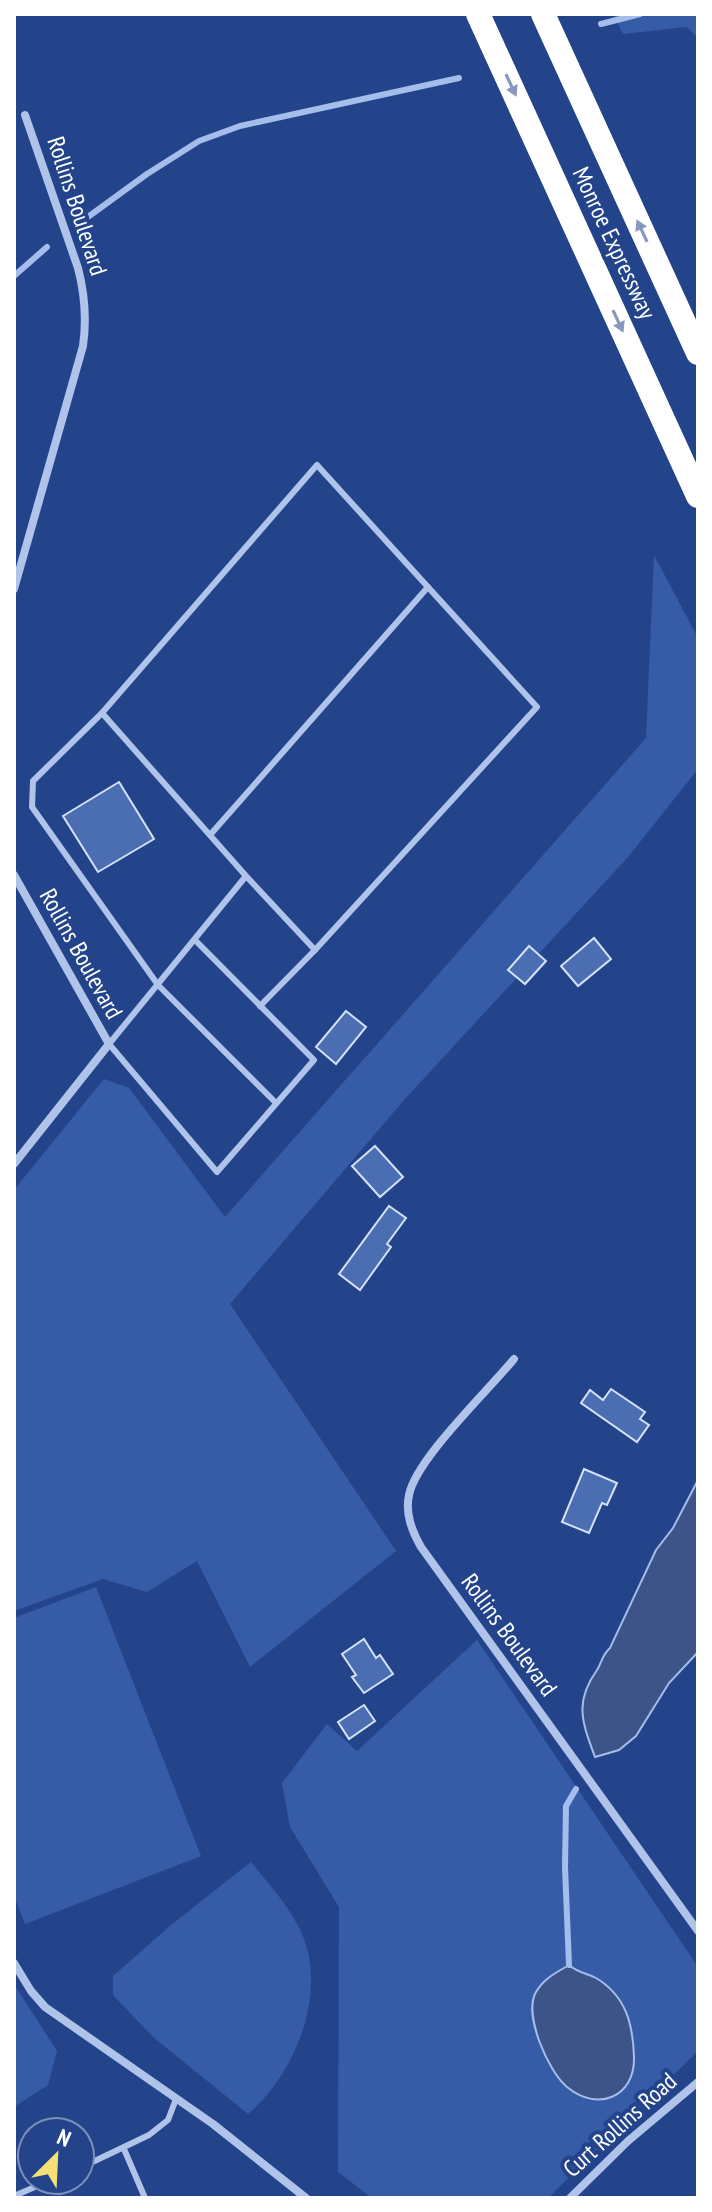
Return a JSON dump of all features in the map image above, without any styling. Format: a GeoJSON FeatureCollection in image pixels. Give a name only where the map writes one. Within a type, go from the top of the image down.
{"type":"FeatureCollection","features":[{"type":"Feature","properties":{"kind":"highway","name":"Monroe Expressway"},"geometry":{"type":"LineString","coordinates":[[478,14],[698,496]]}},
{"type":"Feature","properties":{"kind":"highway","name":"Monroe Expressway"},"geometry":{"type":"LineString","coordinates":[[543,14],[698,353]]}},
{"type":"Feature","properties":{"kind":"street","name":"Rollins Boulevard"},"geometry":{"type":"LineString","coordinates":[[14,589],[86,327],[83,287],[78,268],[25,115]]}},
{"type":"Feature","properties":{"kind":"street","name":"Rollins Boulevard"},"geometry":{"type":"LineString","coordinates":[[14,875],[109,1044],[14,1164]]}},
{"type":"Feature","properties":{"kind":"street","name":"Rollins Boulevard"},"geometry":{"type":"LineString","coordinates":[[514,1359],[421,1467],[408,1497],[412,1531],[429,1559],[698,1931]]}},
{"type":"Feature","properties":{"kind":"street"},"geometry":{"type":"LineString","coordinates":[[14,1963],[45,2007],[250,2152],[306,2198]]}},
{"type":"Feature","properties":{"kind":"street","name":"Curt Rollins Road"},"geometry":{"type":"LineString","coordinates":[[570,2198],[628,2141],[698,2082]]}},
{"type":"Feature","properties":{"kind":"lane"},"geometry":{"type":"LineString","coordinates":[[260,1006],[537,707],[317,465],[102,713],[33,781],[32,807],[158,985],[276,1103]]}},
{"type":"Feature","properties":{"kind":"lane"},"geometry":{"type":"LineString","coordinates":[[210,835],[428,587]]}},
{"type":"Feature","properties":{"kind":"lane"},"geometry":{"type":"LineString","coordinates":[[102,713],[315,950]]}},
{"type":"Feature","properties":{"kind":"lane"},"geometry":{"type":"LineString","coordinates":[[195,940],[314,1060],[217,1172],[109,1044],[246,876]]}},
{"type":"Feature","properties":{"kind":"lane"},"geometry":{"type":"LineString","coordinates":[[96,2161],[149,2135],[168,2120],[176,2099]]}},
{"type":"Feature","properties":{"kind":"lane"},"geometry":{"type":"LineString","coordinates":[[124,2149],[145,2198]]}},
{"type":"Feature","properties":{"kind":"shaded area"},"geometry":{"type":"Polygon","coordinates":[[[613,14],[698,14],[698,38],[687,27],[623,34],[613,14]]]}},
{"type":"Feature","properties":{"kind":"shaded area"},"geometry":{"type":"Polygon","coordinates":[[[654,555],[698,638],[698,769],[628,857],[404,1100],[230,1304],[396,1551],[250,1667],[197,1561],[147,1592],[103,1579],[14,1611],[14,1190],[104,1079],[129,1088],[225,1217],[646,738],[654,555]]]}},
{"type":"Feature","properties":{"kind":"shaded area"},"geometry":{"type":"Polygon","coordinates":[[[698,1480],[698,1652],[669,1683],[636,1736],[619,1750],[595,1757],[582,1712],[585,1692],[610,1648],[656,1550],[673,1528],[698,1480]]]}},
{"type":"Feature","properties":{"kind":"shaded area"},"geometry":{"type":"Polygon","coordinates":[[[96,1587],[201,1856],[25,1924],[14,1896],[14,1618],[96,1587]]]}},
{"type":"Feature","properties":{"kind":"shaded area"},"geometry":{"type":"Polygon","coordinates":[[[477,1640],[698,1967],[698,2051],[548,2198],[372,2198],[338,2172],[339,1907],[290,1827],[282,1783],[327,1724],[357,1751],[477,1640]]]}},
{"type":"Feature","properties":{"kind":"shaded area"},"geometry":{"type":"Polygon","coordinates":[[[251,1862],[283,1902],[303,1936],[311,1970],[311,1993],[300,2039],[290,2061],[264,2099],[248,2114],[153,2037],[113,1995],[113,1976],[251,1862]]]}},
{"type":"Feature","properties":{"kind":"shaded area"},"geometry":{"type":"Polygon","coordinates":[[[569,1965],[606,1985],[626,2012],[633,2045],[633,2071],[621,2091],[612,2097],[590,2099],[567,2087],[545,2056],[535,2028],[533,2002],[536,1992],[547,1979],[569,1965]]]}},
{"type":"Feature","properties":{"kind":"shaded area"},"geometry":{"type":"Polygon","coordinates":[[[14,1984],[57,2051],[48,2085],[14,2107],[14,1984]]]}},
{"type":"Feature","properties":{"kind":"building"},"geometry":{"type":"Polygon","coordinates":[[[119,782],[154,839],[98,872],[63,816],[119,782]]]}},
{"type":"Feature","properties":{"kind":"building"},"geometry":{"type":"Polygon","coordinates":[[[594,938],[611,959],[578,986],[561,966],[594,938]]]}},
{"type":"Feature","properties":{"kind":"building"},"geometry":{"type":"Polygon","coordinates":[[[529,946],[546,961],[525,984],[508,970],[529,946]]]}},
{"type":"Feature","properties":{"kind":"building"},"geometry":{"type":"Polygon","coordinates":[[[346,1011],[366,1027],[336,1064],[316,1047],[346,1011]]]}},
{"type":"Feature","properties":{"kind":"building"},"geometry":{"type":"Polygon","coordinates":[[[375,1146],[403,1177],[380,1197],[352,1166],[375,1146]]]}},
{"type":"Feature","properties":{"kind":"building"},"geometry":{"type":"Polygon","coordinates":[[[389,1206],[406,1218],[387,1244],[391,1247],[360,1290],[339,1274],[389,1206]]]}},
{"type":"Feature","properties":{"kind":"building"},"geometry":{"type":"Polygon","coordinates":[[[611,1389],[645,1412],[640,1419],[649,1425],[637,1442],[581,1403],[590,1390],[603,1400],[611,1389]]]}},
{"type":"Feature","properties":{"kind":"building"},"geometry":{"type":"Polygon","coordinates":[[[584,1469],[617,1483],[607,1505],[602,1503],[589,1533],[562,1522],[584,1469]]]}},
{"type":"Feature","properties":{"kind":"building"},"geometry":{"type":"Polygon","coordinates":[[[364,1639],[376,1658],[380,1655],[393,1674],[364,1693],[352,1677],[356,1675],[342,1654],[364,1639]]]}},
{"type":"Feature","properties":{"kind":"building"},"geometry":{"type":"Polygon","coordinates":[[[364,1705],[375,1721],[349,1739],[338,1722],[364,1705]]]}},
{"type":"Feature","properties":{"kind":"waterway"},"geometry":{"type":"LineString","coordinates":[[601,24],[640,14]]}},
{"type":"Feature","properties":{"kind":"waterway"},"geometry":{"type":"LineString","coordinates":[[81,222],[199,141],[240,126],[459,78]]}},
{"type":"Feature","properties":{"kind":"waterway"},"geometry":{"type":"LineString","coordinates":[[14,276],[47,247]]}},
{"type":"Feature","properties":{"kind":"waterway"},"geometry":{"type":"LineString","coordinates":[[569,1965],[566,1806],[576,1789]]}}]}
